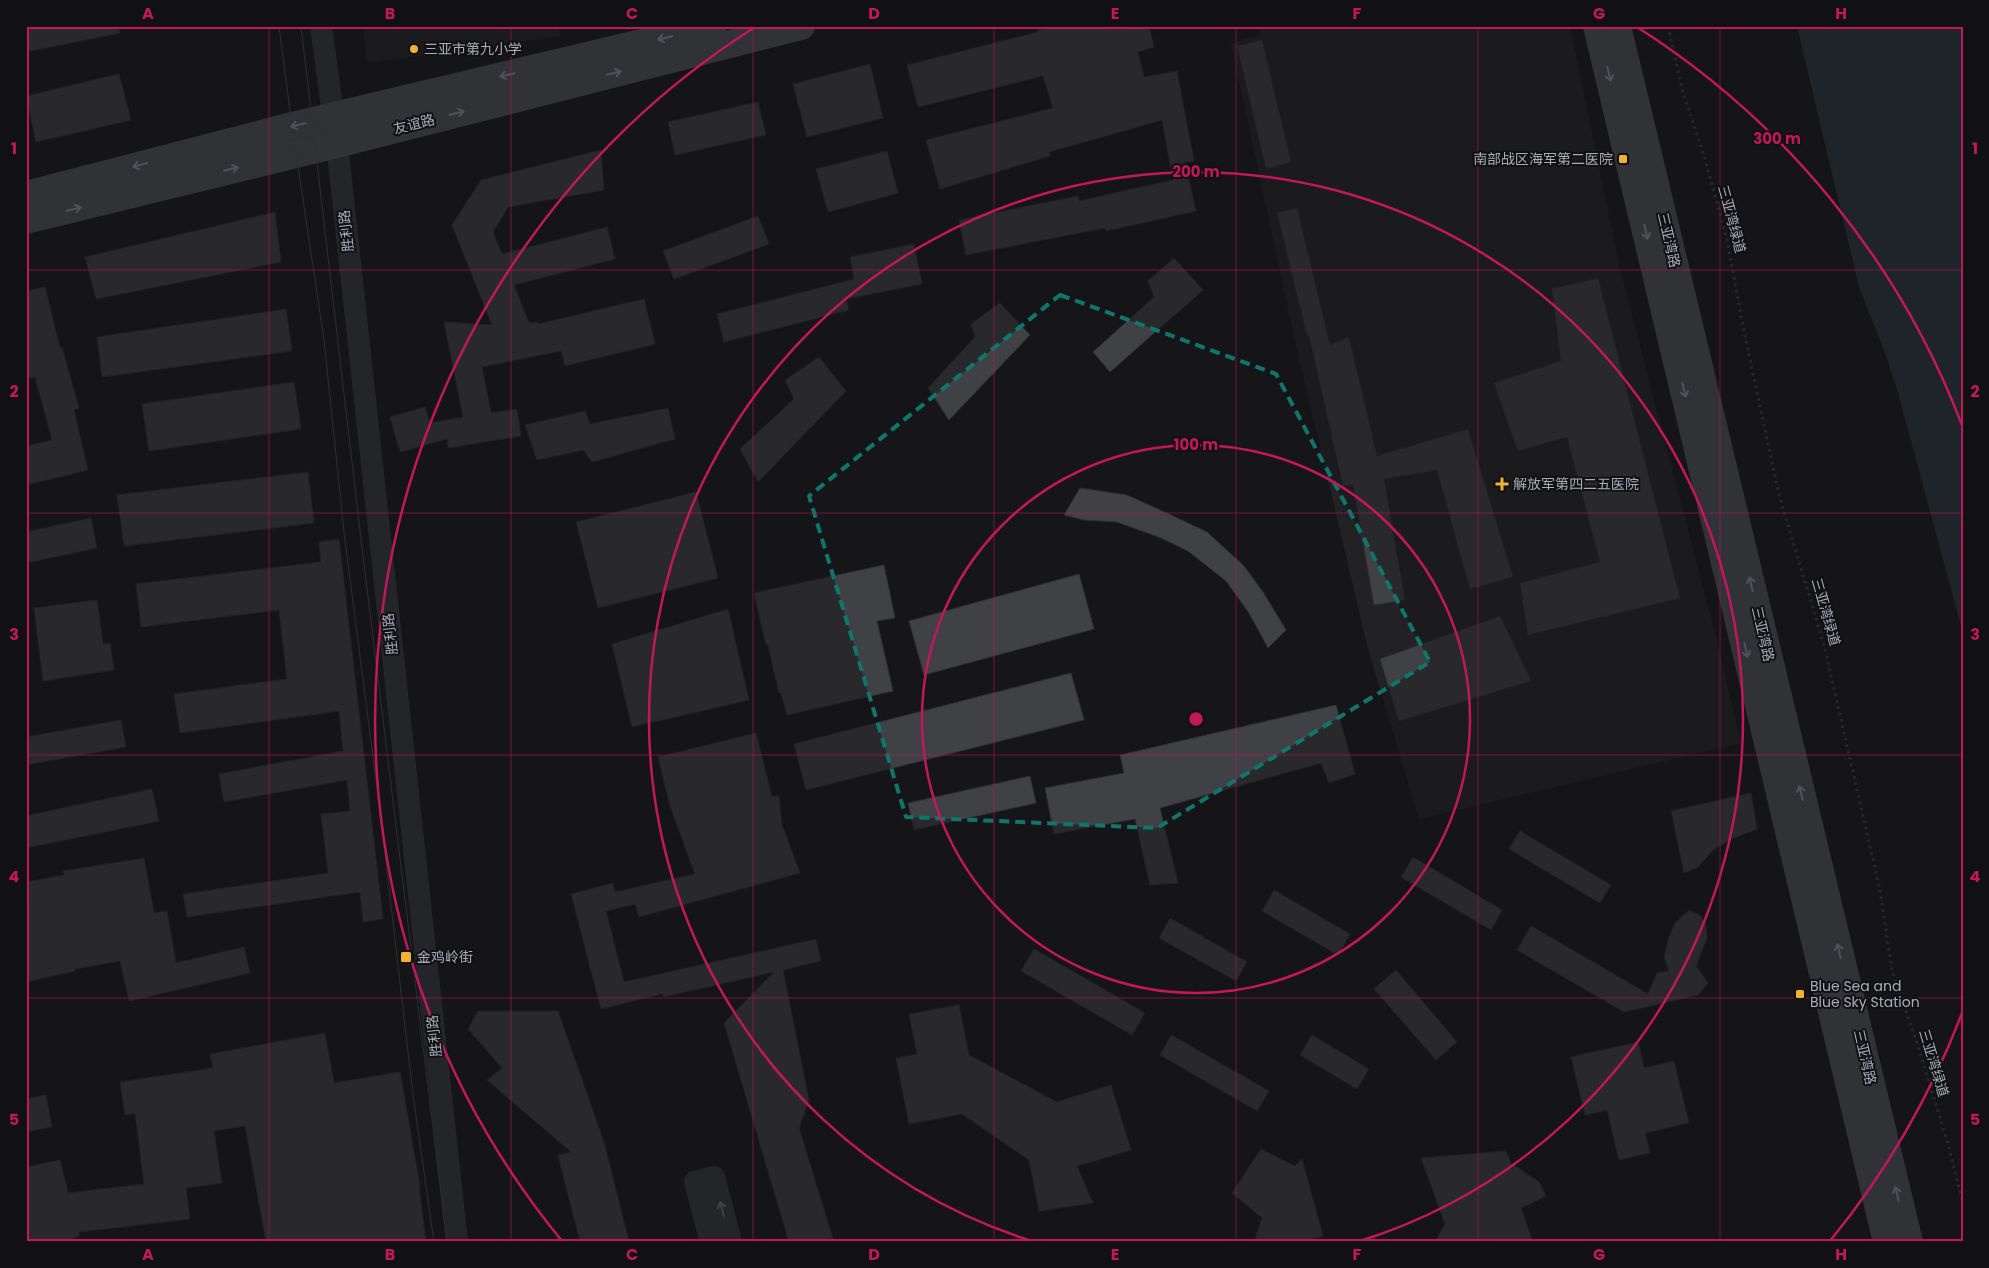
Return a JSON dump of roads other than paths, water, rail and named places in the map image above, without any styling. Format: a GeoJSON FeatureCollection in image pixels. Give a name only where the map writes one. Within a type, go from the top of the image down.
{"type":"FeatureCollection","features":[{"type":"Feature","properties":{"kind":"main road","name":"友谊路"},"geometry":{"type":"LineString","coordinates":[[26,195],[332,117],[720,33],[801,26]]}},
{"type":"Feature","properties":{"kind":"main road","name":"三亚湾路"},"geometry":{"type":"LineString","coordinates":[[1597,26],[1887,1242]]}},
{"type":"Feature","properties":{"kind":"main road","name":"三亚湾路"},"geometry":{"type":"LineString","coordinates":[[1618,26],[1909,1242]]}},
{"type":"Feature","properties":{"kind":"main road","name":"友谊路"},"geometry":{"type":"LineString","coordinates":[[26,220],[337,144],[720,33]]}},
{"type":"Feature","properties":{"kind":"street","name":"胜利路"},"geometry":{"type":"LineString","coordinates":[[321,26],[337,144],[457,1242]]}},
{"type":"Feature","properties":{"kind":"street"},"geometry":{"type":"LineString","coordinates":[[711,1242],[704,1179],[731,1242]]}},
{"type":"Feature","properties":{"kind":"tram line"},"geometry":{"type":"LineString","coordinates":[[279,26],[324,340],[344,532],[381,819],[413,1095],[434,1242]]}},
{"type":"Feature","properties":{"kind":"tram line"},"geometry":{"type":"LineString","coordinates":[[301,26],[363,556],[447,1242]]}},
{"type":"Feature","properties":{"kind":"place","name":"三亚市第九小学"},"geometry":{"type":"Point","coordinates":[414,49]}},
{"type":"Feature","properties":{"kind":"place","name":"南部战区海军第二医院"},"geometry":{"type":"Point","coordinates":[1623,159]}},
{"type":"Feature","properties":{"kind":"place","name":"解放军第四二五医院"},"geometry":{"type":"Point","coordinates":[1502,484]}},
{"type":"Feature","properties":{"kind":"place","name":"金鸡岭街"},"geometry":{"type":"Point","coordinates":[406,957]}},
{"type":"Feature","properties":{"kind":"place","name":"Blue Sea and Blue Sky Station"},"geometry":{"type":"Point","coordinates":[1800,994]}}]}
